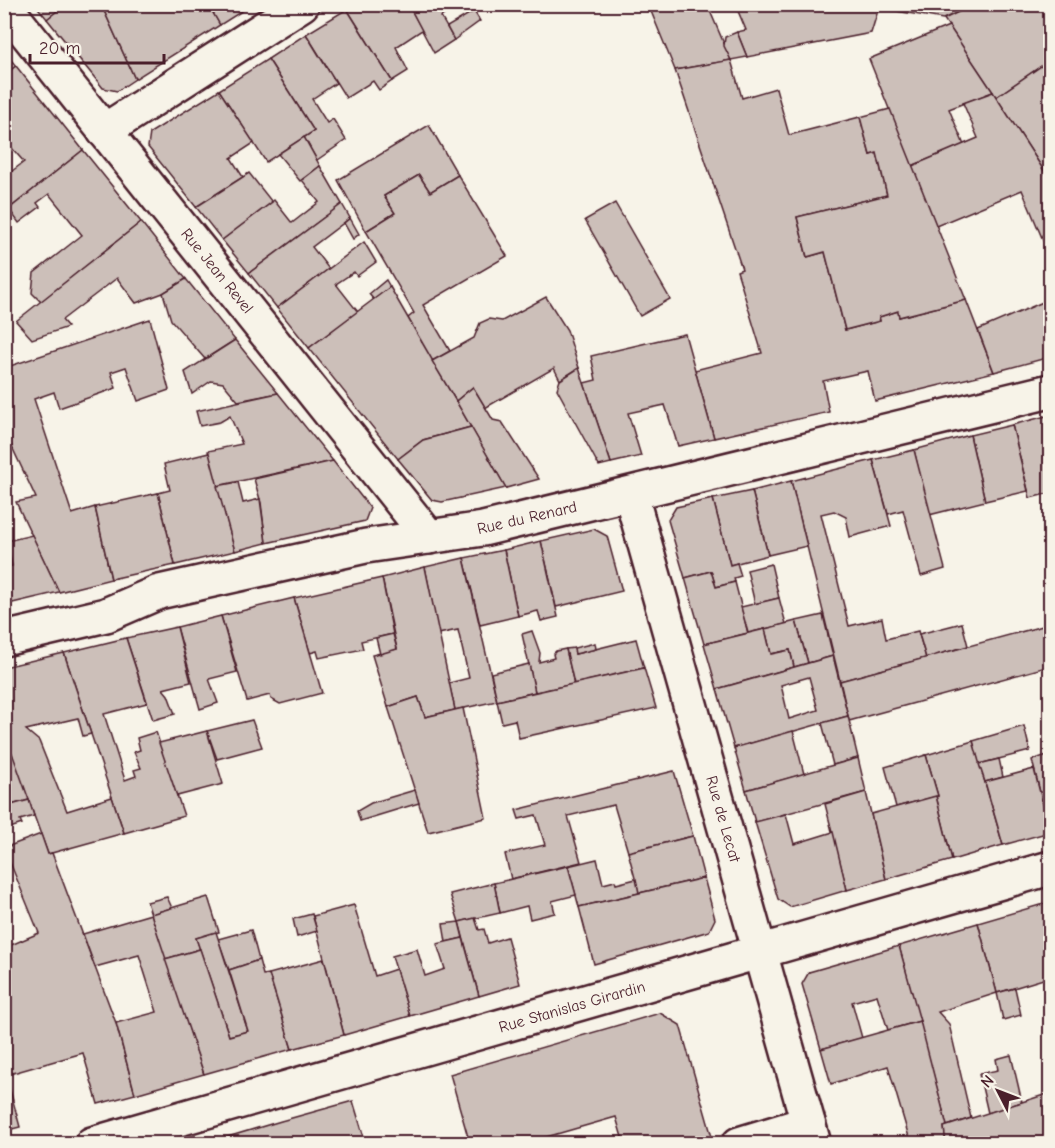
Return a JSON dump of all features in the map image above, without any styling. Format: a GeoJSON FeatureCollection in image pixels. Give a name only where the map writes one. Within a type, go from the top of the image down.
{"type":"FeatureCollection","features":[{"type":"Feature","properties":{"kind":"street"},"geometry":{"type":"LineString","coordinates":[[104,131],[302,4]]}},
{"type":"Feature","properties":{"kind":"street","name":"Rue Jean Revel"},"geometry":{"type":"LineString","coordinates":[[4,5],[429,537]]}},
{"type":"Feature","properties":{"kind":"street","name":"Rue du Renard"},"geometry":{"type":"LineString","coordinates":[[4,639],[106,615],[159,592],[366,546],[483,529],[631,495],[1050,391]]}},
{"type":"Feature","properties":{"kind":"street","name":"Rue de Lecat"},"geometry":{"type":"LineString","coordinates":[[631,495],[811,1133]]}},
{"type":"Feature","properties":{"kind":"street","name":"Rue Stanislas Girardin"},"geometry":{"type":"LineString","coordinates":[[92,1143],[1050,868]]}},
{"type":"Feature","properties":{"kind":"street"},"geometry":{"type":"LineString","coordinates":[[738,1143],[811,1133]]}},
{"type":"Feature","properties":{"kind":"building"},"geometry":{"type":"Polygon","coordinates":[[[35,4],[66,4],[47,19],[35,4]]]}},
{"type":"Feature","properties":{"kind":"building"},"geometry":{"type":"Polygon","coordinates":[[[66,4],[101,4],[135,79],[117,91],[103,88],[47,19],[66,4]]]}},
{"type":"Feature","properties":{"kind":"building"},"geometry":{"type":"Polygon","coordinates":[[[101,4],[208,4],[220,25],[135,79],[101,4]]]}},
{"type":"Feature","properties":{"kind":"building"},"geometry":{"type":"Polygon","coordinates":[[[208,4],[253,4],[220,25],[208,4]]]}},
{"type":"Feature","properties":{"kind":"building"},"geometry":{"type":"Polygon","coordinates":[[[354,4],[408,4],[422,30],[396,47],[408,71],[392,81],[347,9],[354,4]]]}},
{"type":"Feature","properties":{"kind":"building"},"geometry":{"type":"Polygon","coordinates":[[[408,4],[460,4],[441,17],[454,40],[434,53],[408,4]]]}},
{"type":"Feature","properties":{"kind":"building"},"geometry":{"type":"Polygon","coordinates":[[[648,4],[707,4],[731,60],[675,70],[648,4]]]}},
{"type":"Feature","properties":{"kind":"building"},"geometry":{"type":"Polygon","coordinates":[[[735,4],[880,4],[871,33],[747,57],[737,32],[746,30],[735,4]]]}},
{"type":"Feature","properties":{"kind":"building"},"geometry":{"type":"Polygon","coordinates":[[[880,4],[975,4],[943,19],[878,8],[880,4]]]}},
{"type":"Feature","properties":{"kind":"building"},"geometry":{"type":"Polygon","coordinates":[[[975,4],[1050,4],[1050,60],[996,97],[944,19],[975,4]]]}},
{"type":"Feature","properties":{"kind":"building"},"geometry":{"type":"Polygon","coordinates":[[[347,9],[392,81],[379,90],[373,81],[346,98],[306,34],[347,9]]]}},
{"type":"Feature","properties":{"kind":"building"},"geometry":{"type":"Polygon","coordinates":[[[474,11],[480,21],[454,40],[447,27],[474,11]]]}},
{"type":"Feature","properties":{"kind":"building"},"geometry":{"type":"Polygon","coordinates":[[[949,26],[993,92],[949,109],[964,145],[912,166],[869,59],[949,26]]]}},
{"type":"Feature","properties":{"kind":"building"},"geometry":{"type":"Polygon","coordinates":[[[737,32],[747,57],[731,60],[724,46],[725,37],[737,32]]]}},
{"type":"Feature","properties":{"kind":"building"},"geometry":{"type":"Polygon","coordinates":[[[306,34],[336,83],[312,99],[327,123],[333,119],[346,140],[317,160],[304,137],[314,131],[268,59],[306,34]]]}},
{"type":"Feature","properties":{"kind":"building"},"geometry":{"type":"Polygon","coordinates":[[[4,51],[16,66],[4,75],[4,51]]]}},
{"type":"Feature","properties":{"kind":"building"},"geometry":{"type":"Polygon","coordinates":[[[268,59],[314,131],[266,162],[219,90],[268,59]]]}},
{"type":"Feature","properties":{"kind":"building"},"geometry":{"type":"Polygon","coordinates":[[[731,60],[742,98],[776,88],[789,135],[860,117],[870,155],[877,153],[887,195],[797,217],[807,257],[825,252],[845,330],[880,321],[879,317],[898,311],[899,317],[966,300],[994,372],[875,401],[868,371],[823,381],[829,412],[714,438],[695,370],[762,353],[737,271],[742,269],[675,70],[731,60]]]}},
{"type":"Feature","properties":{"kind":"building"},"geometry":{"type":"Polygon","coordinates":[[[1050,60],[1050,180],[996,97],[1050,60]]]}},
{"type":"Feature","properties":{"kind":"building"},"geometry":{"type":"Polygon","coordinates":[[[16,66],[83,150],[4,213],[4,177],[24,162],[4,139],[4,75],[16,66]]]}},
{"type":"Feature","properties":{"kind":"building"},"geometry":{"type":"Polygon","coordinates":[[[219,90],[254,143],[231,158],[243,177],[196,207],[148,147],[150,133],[219,90]]]}},
{"type":"Feature","properties":{"kind":"building"},"geometry":{"type":"Polygon","coordinates":[[[993,92],[1050,180],[1050,257],[1022,190],[936,226],[912,166],[978,138],[963,103],[993,92]]]}},
{"type":"Feature","properties":{"kind":"building"},"geometry":{"type":"Polygon","coordinates":[[[890,109],[966,300],[899,317],[898,311],[879,317],[880,321],[845,330],[825,252],[807,257],[797,217],[887,195],[877,153],[870,155],[860,117],[890,109]]]}},
{"type":"Feature","properties":{"kind":"building"},"geometry":{"type":"Polygon","coordinates":[[[429,125],[458,175],[430,192],[419,175],[384,196],[395,213],[366,231],[338,180],[429,125]]]}},
{"type":"Feature","properties":{"kind":"building"},"geometry":{"type":"Polygon","coordinates":[[[304,137],[320,166],[300,181],[278,154],[304,137]]]}},
{"type":"Feature","properties":{"kind":"building"},"geometry":{"type":"Polygon","coordinates":[[[83,150],[141,222],[41,302],[32,293],[34,273],[82,235],[49,194],[37,203],[40,207],[19,223],[9,209],[83,150]]]}},
{"type":"Feature","properties":{"kind":"building"},"geometry":{"type":"Polygon","coordinates":[[[320,166],[342,204],[249,273],[222,240],[274,200],[292,223],[319,202],[302,180],[320,166]]]}},
{"type":"Feature","properties":{"kind":"building"},"geometry":{"type":"Polygon","coordinates":[[[249,173],[272,202],[222,240],[196,207],[249,173]]]}},
{"type":"Feature","properties":{"kind":"building"},"geometry":{"type":"Polygon","coordinates":[[[419,175],[430,192],[458,175],[507,256],[423,305],[450,351],[432,361],[408,318],[414,313],[366,231],[395,213],[384,196],[419,175]]]}},
{"type":"Feature","properties":{"kind":"building"},"geometry":{"type":"Polygon","coordinates":[[[615,203],[670,299],[640,316],[585,220],[615,203]]]}},
{"type":"Feature","properties":{"kind":"building"},"geometry":{"type":"Polygon","coordinates":[[[342,204],[350,218],[312,247],[329,269],[277,308],[249,273],[342,204]]]}},
{"type":"Feature","properties":{"kind":"building"},"geometry":{"type":"Polygon","coordinates":[[[350,218],[359,234],[353,239],[344,223],[350,218]]]}},
{"type":"Feature","properties":{"kind":"building"},"geometry":{"type":"Polygon","coordinates":[[[141,222],[186,279],[163,293],[136,303],[117,278],[62,320],[68,327],[32,339],[16,321],[141,222]]]}},
{"type":"Feature","properties":{"kind":"building"},"geometry":{"type":"Polygon","coordinates":[[[364,242],[376,262],[357,276],[354,272],[336,284],[358,312],[309,348],[277,308],[364,242]]]}},
{"type":"Feature","properties":{"kind":"building"},"geometry":{"type":"Polygon","coordinates":[[[186,279],[235,340],[205,359],[171,320],[163,293],[186,279]]]}},
{"type":"Feature","properties":{"kind":"building"},"geometry":{"type":"Polygon","coordinates":[[[386,280],[390,287],[374,300],[369,294],[386,280]]]}},
{"type":"Feature","properties":{"kind":"building"},"geometry":{"type":"Polygon","coordinates":[[[390,287],[471,427],[423,440],[398,459],[309,348],[390,287]]]}},
{"type":"Feature","properties":{"kind":"building"},"geometry":{"type":"Polygon","coordinates":[[[546,297],[567,330],[579,368],[560,380],[554,368],[485,408],[473,387],[456,401],[432,361],[474,338],[480,323],[489,319],[502,321],[546,297]]]}},
{"type":"Feature","properties":{"kind":"building"},"geometry":{"type":"Polygon","coordinates":[[[1050,299],[1050,357],[994,372],[978,330],[1050,299]]]}},
{"type":"Feature","properties":{"kind":"building"},"geometry":{"type":"Polygon","coordinates":[[[150,319],[169,390],[138,401],[126,367],[111,372],[116,388],[59,408],[54,392],[34,399],[72,514],[95,507],[111,579],[59,592],[16,502],[36,498],[4,430],[4,368],[150,319]]]}},
{"type":"Feature","properties":{"kind":"building"},"geometry":{"type":"Polygon","coordinates":[[[685,334],[714,438],[678,446],[665,405],[628,413],[641,456],[611,463],[584,383],[596,380],[591,356],[685,334]]]}},
{"type":"Feature","properties":{"kind":"building"},"geometry":{"type":"Polygon","coordinates":[[[235,340],[278,393],[238,401],[223,383],[211,381],[192,394],[185,372],[235,340]]]}},
{"type":"Feature","properties":{"kind":"building"},"geometry":{"type":"Polygon","coordinates":[[[579,368],[611,463],[599,466],[557,389],[560,380],[579,368]]]}},
{"type":"Feature","properties":{"kind":"building"},"geometry":{"type":"Polygon","coordinates":[[[473,387],[493,420],[502,422],[539,479],[506,488],[456,401],[473,387]]]}},
{"type":"Feature","properties":{"kind":"building"},"geometry":{"type":"Polygon","coordinates":[[[278,393],[333,461],[217,486],[208,451],[242,444],[230,416],[220,422],[200,426],[196,411],[278,393]]]}},
{"type":"Feature","properties":{"kind":"building"},"geometry":{"type":"Polygon","coordinates":[[[1050,415],[1050,493],[1030,498],[1012,425],[1050,415]]]}},
{"type":"Feature","properties":{"kind":"building"},"geometry":{"type":"Polygon","coordinates":[[[1012,425],[1028,491],[985,501],[970,435],[1012,425]]]}},
{"type":"Feature","properties":{"kind":"building"},"geometry":{"type":"Polygon","coordinates":[[[471,427],[506,488],[442,502],[432,500],[398,459],[423,440],[471,427]]]}},
{"type":"Feature","properties":{"kind":"building"},"geometry":{"type":"Polygon","coordinates":[[[970,435],[985,501],[929,515],[914,450],[970,435]]]}},
{"type":"Feature","properties":{"kind":"building"},"geometry":{"type":"Polygon","coordinates":[[[914,450],[945,569],[921,576],[903,510],[888,514],[873,460],[914,450]]]}},
{"type":"Feature","properties":{"kind":"building"},"geometry":{"type":"Polygon","coordinates":[[[209,453],[235,551],[175,565],[158,493],[170,490],[164,464],[209,453]]]}},
{"type":"Feature","properties":{"kind":"building"},"geometry":{"type":"Polygon","coordinates":[[[873,460],[891,526],[850,537],[846,517],[834,511],[821,514],[849,626],[882,618],[886,639],[918,631],[926,658],[840,681],[791,481],[873,460]]]}},
{"type":"Feature","properties":{"kind":"building"},"geometry":{"type":"Polygon","coordinates":[[[333,461],[370,508],[365,521],[266,543],[261,503],[254,479],[333,461]]]}},
{"type":"Feature","properties":{"kind":"building"},"geometry":{"type":"Polygon","coordinates":[[[791,481],[807,546],[768,555],[752,491],[791,481]]]}},
{"type":"Feature","properties":{"kind":"building"},"geometry":{"type":"Polygon","coordinates":[[[238,482],[243,503],[260,499],[266,543],[235,551],[217,486],[238,482]]]}},
{"type":"Feature","properties":{"kind":"building"},"geometry":{"type":"Polygon","coordinates":[[[752,491],[768,555],[730,565],[713,499],[752,491]]]}},
{"type":"Feature","properties":{"kind":"building"},"geometry":{"type":"Polygon","coordinates":[[[158,493],[175,565],[111,579],[95,507],[158,493]]]}},
{"type":"Feature","properties":{"kind":"building"},"geometry":{"type":"Polygon","coordinates":[[[713,499],[730,565],[737,563],[741,576],[734,578],[735,582],[716,587],[711,571],[685,578],[668,520],[676,507],[713,499]]]}},
{"type":"Feature","properties":{"kind":"building"},"geometry":{"type":"Polygon","coordinates":[[[594,529],[607,536],[622,591],[556,607],[541,541],[594,529]]]}},
{"type":"Feature","properties":{"kind":"building"},"geometry":{"type":"Polygon","coordinates":[[[32,535],[59,592],[4,605],[4,568],[12,566],[7,541],[32,535]]]}},
{"type":"Feature","properties":{"kind":"building"},"geometry":{"type":"Polygon","coordinates":[[[541,541],[558,617],[541,621],[538,611],[518,616],[504,550],[541,541]]]}},
{"type":"Feature","properties":{"kind":"building"},"geometry":{"type":"Polygon","coordinates":[[[504,550],[518,616],[480,625],[464,558],[504,550]]]}},
{"type":"Feature","properties":{"kind":"building"},"geometry":{"type":"Polygon","coordinates":[[[464,558],[497,701],[455,710],[449,683],[469,678],[458,630],[438,634],[425,567],[464,558]]]}},
{"type":"Feature","properties":{"kind":"building"},"geometry":{"type":"Polygon","coordinates":[[[771,564],[779,598],[755,604],[747,570],[771,564]]]}},
{"type":"Feature","properties":{"kind":"building"},"geometry":{"type":"Polygon","coordinates":[[[425,567],[455,710],[425,717],[418,697],[388,707],[372,655],[397,649],[382,578],[425,567]]]}},
{"type":"Feature","properties":{"kind":"building"},"geometry":{"type":"Polygon","coordinates":[[[711,571],[716,587],[735,582],[748,633],[704,644],[685,578],[711,571]]]}},
{"type":"Feature","properties":{"kind":"building"},"geometry":{"type":"Polygon","coordinates":[[[382,578],[393,634],[361,641],[363,649],[319,658],[317,651],[310,653],[294,598],[382,578]]]}},
{"type":"Feature","properties":{"kind":"building"},"geometry":{"type":"Polygon","coordinates":[[[294,598],[322,693],[280,704],[271,699],[270,695],[247,701],[221,616],[294,598]]]}},
{"type":"Feature","properties":{"kind":"building"},"geometry":{"type":"Polygon","coordinates":[[[779,598],[786,624],[748,633],[741,607],[779,598]]]}},
{"type":"Feature","properties":{"kind":"building"},"geometry":{"type":"Polygon","coordinates":[[[823,615],[833,656],[808,663],[796,621],[823,615]]]}},
{"type":"Feature","properties":{"kind":"building"},"geometry":{"type":"Polygon","coordinates":[[[221,616],[237,672],[209,679],[218,703],[200,709],[177,627],[221,616]]]}},
{"type":"Feature","properties":{"kind":"building"},"geometry":{"type":"Polygon","coordinates":[[[796,621],[808,663],[794,667],[790,650],[771,654],[765,629],[796,621]]]}},
{"type":"Feature","properties":{"kind":"building"},"geometry":{"type":"Polygon","coordinates":[[[962,623],[968,646],[926,658],[919,634],[962,623]]]}},
{"type":"Feature","properties":{"kind":"building"},"geometry":{"type":"Polygon","coordinates":[[[1050,624],[1050,666],[849,721],[840,681],[1050,624]]]}},
{"type":"Feature","properties":{"kind":"building"},"geometry":{"type":"Polygon","coordinates":[[[177,627],[191,682],[163,689],[168,695],[175,714],[153,720],[126,638],[177,627]]]}},
{"type":"Feature","properties":{"kind":"building"},"geometry":{"type":"Polygon","coordinates":[[[765,629],[771,654],[790,650],[794,667],[717,689],[704,644],[765,629]]]}},
{"type":"Feature","properties":{"kind":"building"},"geometry":{"type":"Polygon","coordinates":[[[532,631],[540,653],[539,662],[554,658],[553,654],[556,651],[566,649],[574,684],[535,692],[522,634],[532,631]]]}},
{"type":"Feature","properties":{"kind":"building"},"geometry":{"type":"Polygon","coordinates":[[[393,634],[397,649],[380,654],[376,638],[393,634]]]}},
{"type":"Feature","properties":{"kind":"building"},"geometry":{"type":"Polygon","coordinates":[[[126,638],[147,703],[104,714],[125,780],[136,776],[134,770],[141,768],[134,752],[140,750],[137,738],[156,732],[184,816],[124,833],[64,653],[126,638]]]}},
{"type":"Feature","properties":{"kind":"building"},"geometry":{"type":"Polygon","coordinates":[[[636,639],[644,668],[574,684],[566,649],[574,648],[575,654],[636,639]]]}},
{"type":"Feature","properties":{"kind":"building"},"geometry":{"type":"Polygon","coordinates":[[[595,643],[596,649],[575,654],[574,648],[595,643]]]}},
{"type":"Feature","properties":{"kind":"building"},"geometry":{"type":"Polygon","coordinates":[[[64,653],[91,734],[83,736],[78,718],[26,730],[39,741],[67,811],[112,797],[124,833],[48,854],[4,733],[4,667],[64,653]]]}},
{"type":"Feature","properties":{"kind":"building"},"geometry":{"type":"Polygon","coordinates":[[[833,656],[848,716],[734,748],[717,689],[833,656]],[[809,677],[781,685],[789,719],[818,710],[809,677]]]}},
{"type":"Feature","properties":{"kind":"building"},"geometry":{"type":"Polygon","coordinates":[[[529,664],[535,692],[497,701],[491,673],[529,664]]]}},
{"type":"Feature","properties":{"kind":"building"},"geometry":{"type":"Polygon","coordinates":[[[644,668],[656,708],[519,738],[515,720],[502,723],[497,701],[644,668]]]}},
{"type":"Feature","properties":{"kind":"building"},"geometry":{"type":"Polygon","coordinates":[[[418,697],[425,717],[463,708],[486,818],[428,832],[388,707],[418,697]]]}},
{"type":"Feature","properties":{"kind":"building"},"geometry":{"type":"Polygon","coordinates":[[[848,716],[858,758],[833,765],[822,723],[848,716]]]}},
{"type":"Feature","properties":{"kind":"building"},"geometry":{"type":"Polygon","coordinates":[[[252,720],[262,747],[217,759],[207,731],[252,720]]]}},
{"type":"Feature","properties":{"kind":"building"},"geometry":{"type":"Polygon","coordinates":[[[1024,726],[1030,751],[979,764],[973,741],[1024,726]]]}},
{"type":"Feature","properties":{"kind":"building"},"geometry":{"type":"Polygon","coordinates":[[[207,731],[223,784],[177,796],[159,743],[207,731]]]}},
{"type":"Feature","properties":{"kind":"building"},"geometry":{"type":"Polygon","coordinates":[[[793,731],[804,774],[746,790],[734,748],[793,731]]]}},
{"type":"Feature","properties":{"kind":"building"},"geometry":{"type":"Polygon","coordinates":[[[973,741],[1003,845],[952,860],[926,755],[973,741]]]}},
{"type":"Feature","properties":{"kind":"building"},"geometry":{"type":"Polygon","coordinates":[[[12,753],[29,800],[4,807],[4,755],[12,753]]]}},
{"type":"Feature","properties":{"kind":"building"},"geometry":{"type":"Polygon","coordinates":[[[1050,754],[1050,832],[1032,760],[1050,754]]]}},
{"type":"Feature","properties":{"kind":"building"},"geometry":{"type":"Polygon","coordinates":[[[926,755],[938,796],[896,807],[885,767],[926,755]]]}},
{"type":"Feature","properties":{"kind":"building"},"geometry":{"type":"Polygon","coordinates":[[[858,758],[866,792],[755,822],[746,790],[858,758]]]}},
{"type":"Feature","properties":{"kind":"building"},"geometry":{"type":"Polygon","coordinates":[[[999,759],[1003,777],[985,782],[979,764],[999,759]]]}},
{"type":"Feature","properties":{"kind":"building"},"geometry":{"type":"Polygon","coordinates":[[[1034,769],[1050,832],[1003,845],[985,782],[1034,769]]]}},
{"type":"Feature","properties":{"kind":"building"},"geometry":{"type":"Polygon","coordinates":[[[674,771],[693,836],[628,852],[614,805],[568,816],[581,862],[511,879],[505,854],[545,845],[536,815],[519,819],[516,810],[674,771]]]}},
{"type":"Feature","properties":{"kind":"building"},"geometry":{"type":"Polygon","coordinates":[[[415,790],[419,803],[360,821],[357,811],[371,803],[415,790]]]}},
{"type":"Feature","properties":{"kind":"building"},"geometry":{"type":"Polygon","coordinates":[[[866,792],[886,879],[847,890],[825,804],[866,792]]]}},
{"type":"Feature","properties":{"kind":"building"},"geometry":{"type":"Polygon","coordinates":[[[936,796],[952,860],[886,879],[871,814],[936,796]]]}},
{"type":"Feature","properties":{"kind":"building"},"geometry":{"type":"Polygon","coordinates":[[[29,800],[34,816],[20,820],[22,824],[4,830],[4,807],[29,800]]]}},
{"type":"Feature","properties":{"kind":"building"},"geometry":{"type":"Polygon","coordinates":[[[786,814],[794,844],[833,832],[847,890],[790,907],[778,899],[755,822],[786,814]]]}},
{"type":"Feature","properties":{"kind":"building"},"geometry":{"type":"Polygon","coordinates":[[[41,834],[48,854],[52,853],[116,1023],[135,1094],[98,1104],[83,1053],[6,1075],[20,1127],[4,1131],[4,948],[39,933],[4,848],[41,834]]]}},
{"type":"Feature","properties":{"kind":"building"},"geometry":{"type":"Polygon","coordinates":[[[693,836],[704,878],[639,893],[628,852],[693,836]]]}},
{"type":"Feature","properties":{"kind":"building"},"geometry":{"type":"Polygon","coordinates":[[[597,859],[603,884],[615,881],[616,884],[636,879],[639,893],[579,907],[568,866],[597,859]]]}},
{"type":"Feature","properties":{"kind":"building"},"geometry":{"type":"Polygon","coordinates":[[[568,866],[576,895],[552,901],[555,913],[530,919],[527,906],[500,913],[494,883],[568,866]]]}},
{"type":"Feature","properties":{"kind":"building"},"geometry":{"type":"Polygon","coordinates":[[[704,878],[715,919],[709,931],[594,964],[579,907],[704,878]]]}},
{"type":"Feature","properties":{"kind":"building"},"geometry":{"type":"Polygon","coordinates":[[[494,883],[500,913],[459,922],[450,894],[494,883]]]}},
{"type":"Feature","properties":{"kind":"building"},"geometry":{"type":"Polygon","coordinates":[[[167,897],[172,908],[151,914],[147,902],[167,897]]]}},
{"type":"Feature","properties":{"kind":"building"},"geometry":{"type":"Polygon","coordinates":[[[208,897],[219,932],[196,938],[200,949],[165,959],[151,914],[208,897]]]}},
{"type":"Feature","properties":{"kind":"building"},"geometry":{"type":"Polygon","coordinates":[[[1050,902],[1050,977],[997,993],[978,923],[1050,902]]]}},
{"type":"Feature","properties":{"kind":"building"},"geometry":{"type":"Polygon","coordinates":[[[354,905],[375,976],[396,969],[410,1016],[344,1035],[313,916],[354,905]]]}},
{"type":"Feature","properties":{"kind":"building"},"geometry":{"type":"Polygon","coordinates":[[[151,914],[204,1074],[135,1094],[116,1023],[157,1012],[139,955],[95,967],[83,934],[151,914]]]}},
{"type":"Feature","properties":{"kind":"building"},"geometry":{"type":"Polygon","coordinates":[[[312,914],[317,931],[297,937],[293,919],[312,914]]]}},
{"type":"Feature","properties":{"kind":"building"},"geometry":{"type":"Polygon","coordinates":[[[475,918],[479,930],[484,929],[488,943],[507,937],[520,984],[479,996],[459,922],[475,918]]]}},
{"type":"Feature","properties":{"kind":"building"},"geometry":{"type":"Polygon","coordinates":[[[459,922],[463,938],[446,942],[443,924],[459,922]]]}},
{"type":"Feature","properties":{"kind":"building"},"geometry":{"type":"Polygon","coordinates":[[[978,923],[997,993],[938,1012],[949,1024],[971,1118],[947,1126],[899,946],[978,923]]]}},
{"type":"Feature","properties":{"kind":"building"},"geometry":{"type":"Polygon","coordinates":[[[251,930],[259,960],[229,970],[218,939],[251,930]]]}},
{"type":"Feature","properties":{"kind":"building"},"geometry":{"type":"Polygon","coordinates":[[[216,932],[248,1031],[229,1036],[196,938],[216,932]]]}},
{"type":"Feature","properties":{"kind":"building"},"geometry":{"type":"Polygon","coordinates":[[[463,938],[479,996],[410,1016],[392,956],[417,949],[425,976],[445,969],[437,944],[463,938]]]}},
{"type":"Feature","properties":{"kind":"building"},"geometry":{"type":"Polygon","coordinates":[[[899,946],[920,1021],[888,1030],[877,995],[852,1002],[862,1038],[821,1049],[802,984],[809,972],[899,946]]]}},
{"type":"Feature","properties":{"kind":"building"},"geometry":{"type":"Polygon","coordinates":[[[200,949],[229,1036],[248,1031],[229,970],[259,960],[263,975],[269,974],[292,1049],[204,1074],[165,959],[200,949]]]}},
{"type":"Feature","properties":{"kind":"building"},"geometry":{"type":"Polygon","coordinates":[[[324,959],[344,1035],[292,1049],[269,974],[324,959]]]}},
{"type":"Feature","properties":{"kind":"building"},"geometry":{"type":"Polygon","coordinates":[[[1015,988],[1021,1015],[1003,1020],[997,993],[1015,988]]]}},
{"type":"Feature","properties":{"kind":"building"},"geometry":{"type":"Polygon","coordinates":[[[660,1013],[680,1025],[714,1144],[624,1144],[616,1117],[522,1144],[470,1144],[450,1074],[660,1013]]]}},
{"type":"Feature","properties":{"kind":"building"},"geometry":{"type":"Polygon","coordinates":[[[920,1021],[947,1126],[944,1127],[946,1144],[911,1144],[888,1066],[831,1084],[821,1049],[920,1021]]]}},
{"type":"Feature","properties":{"kind":"building"},"geometry":{"type":"Polygon","coordinates":[[[1011,1055],[1022,1102],[988,1113],[979,1074],[998,1070],[996,1059],[1011,1055]]]}},
{"type":"Feature","properties":{"kind":"building"},"geometry":{"type":"Polygon","coordinates":[[[1050,1093],[1050,1137],[1032,1144],[946,1144],[944,1127],[1050,1093]]]}},
{"type":"Feature","properties":{"kind":"building"},"geometry":{"type":"Polygon","coordinates":[[[353,1101],[366,1144],[204,1144],[281,1121],[353,1101]]]}}]}
